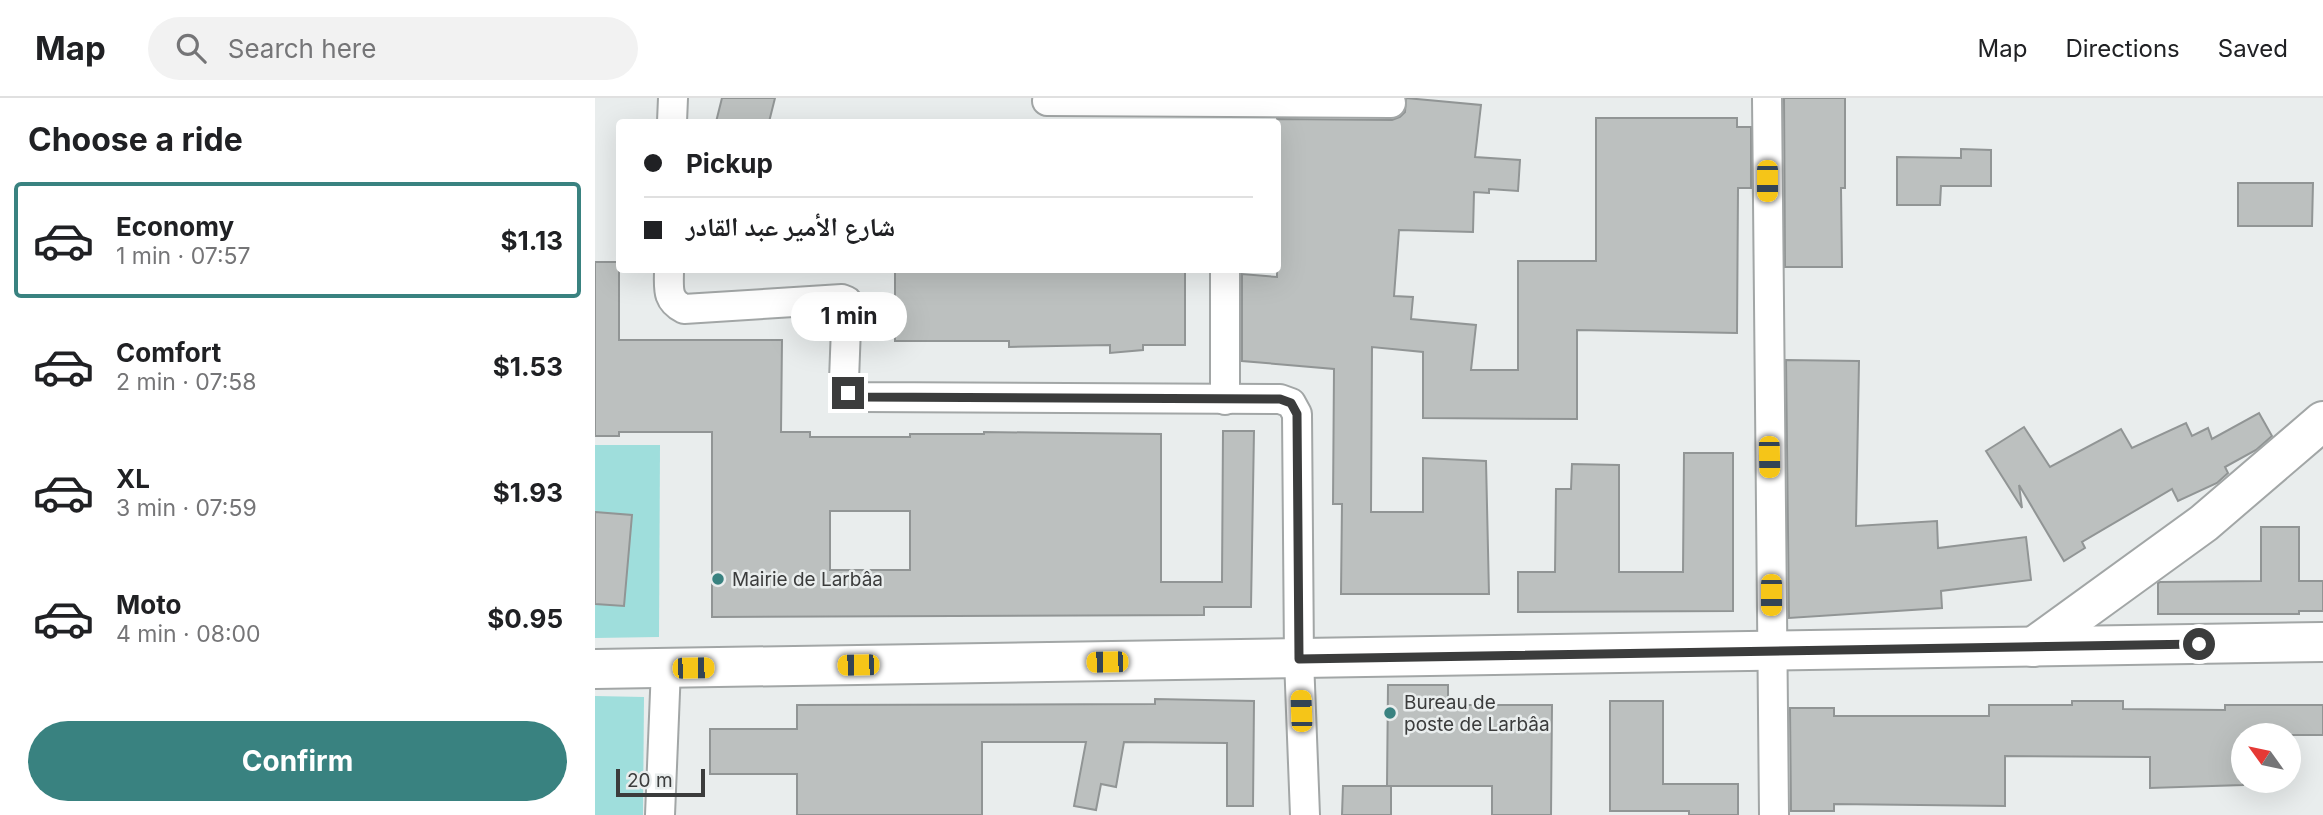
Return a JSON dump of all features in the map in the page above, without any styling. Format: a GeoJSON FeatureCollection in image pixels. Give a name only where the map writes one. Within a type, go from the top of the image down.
{"type":"FeatureCollection","features":[{"type":"Feature","properties":{"kind":"main road"},"geometry":{"type":"LineString","coordinates":[[2033,647],[2204,523],[2323,421]]}},
{"type":"Feature","properties":{"kind":"main road"},"geometry":{"type":"LineString","coordinates":[[595,669],[2323,642]]}},
{"type":"Feature","properties":{"kind":"street"},"geometry":{"type":"LineString","coordinates":[[672,119],[673,98]]}},
{"type":"Feature","properties":{"kind":"street"},"geometry":{"type":"LineString","coordinates":[[1767,98],[1771,650],[1775,815]]}},
{"type":"Feature","properties":{"kind":"street"},"geometry":{"type":"LineString","coordinates":[[1047,101],[1225,108],[1391,103]]}},
{"type":"Feature","properties":{"kind":"street"},"geometry":{"type":"LineString","coordinates":[[669,273],[669,295],[674,304],[684,309],[842,299],[847,301],[844,380],[848,393],[861,397],[1280,399],[1291,403],[1297,414],[1299,659],[1305,815]]}},
{"type":"Feature","properties":{"kind":"street"},"geometry":{"type":"LineString","coordinates":[[1225,273],[1225,400]]}},
{"type":"Feature","properties":{"kind":"street"},"geometry":{"type":"LineString","coordinates":[[660,815],[666,668]]}},
{"type":"Feature","properties":{"kind":"shaded area"},"geometry":{"type":"Polygon","coordinates":[[[595,445],[660,445],[659,637],[595,638],[595,445]]]}},
{"type":"Feature","properties":{"kind":"shaded area"},"geometry":{"type":"Polygon","coordinates":[[[595,696],[644,697],[643,815],[595,815],[595,696]]]}},
{"type":"Feature","properties":{"kind":"building"},"geometry":{"type":"Polygon","coordinates":[[[722,98],[775,98],[770,119],[717,119],[722,98]]]}},
{"type":"Feature","properties":{"kind":"building"},"geometry":{"type":"Polygon","coordinates":[[[1406,98],[1481,105],[1475,157],[1520,160],[1518,191],[1489,189],[1489,193],[1474,192],[1473,232],[1399,230],[1394,296],[1413,297],[1411,319],[1476,325],[1471,370],[1518,370],[1518,261],[1596,261],[1596,118],[1737,118],[1737,127],[1751,127],[1751,188],[1738,188],[1737,333],[1577,330],[1577,419],[1423,418],[1423,352],[1372,347],[1371,512],[1423,512],[1423,458],[1486,461],[1489,594],[1341,594],[1342,504],[1333,504],[1334,369],[1242,361],[1242,274],[1277,277],[1277,273],[1281,273],[1281,119],[1392,120],[1405,112],[1406,98]]]}},
{"type":"Feature","properties":{"kind":"building"},"geometry":{"type":"Polygon","coordinates":[[[1784,98],[1845,98],[1845,188],[1841,188],[1842,267],[1785,267],[1784,98]]]}},
{"type":"Feature","properties":{"kind":"building"},"geometry":{"type":"Polygon","coordinates":[[[1961,149],[1991,150],[1991,186],[1941,186],[1940,205],[1897,205],[1897,157],[1961,158],[1961,149]]]}},
{"type":"Feature","properties":{"kind":"building"},"geometry":{"type":"Polygon","coordinates":[[[2238,183],[2313,183],[2312,226],[2238,226],[2238,183]]]}},
{"type":"Feature","properties":{"kind":"building"},"geometry":{"type":"Polygon","coordinates":[[[595,262],[616,262],[616,273],[619,273],[619,340],[782,340],[781,432],[810,432],[810,437],[910,437],[910,434],[984,432],[1161,434],[1161,582],[1222,582],[1223,431],[1254,431],[1251,607],[1204,607],[1204,615],[712,617],[712,432],[619,432],[619,436],[595,436],[595,262]],[[830,511],[830,570],[910,570],[910,511],[830,511]]]}},
{"type":"Feature","properties":{"kind":"building"},"geometry":{"type":"Polygon","coordinates":[[[895,273],[1185,273],[1185,345],[1143,345],[1143,350],[1110,353],[1110,345],[1009,347],[1009,341],[895,341],[895,273]]]}},
{"type":"Feature","properties":{"kind":"building"},"geometry":{"type":"Polygon","coordinates":[[[1786,360],[1859,361],[1856,526],[1937,521],[1938,548],[2026,537],[2031,580],[1941,591],[1942,608],[1789,618],[1786,360]]]}},
{"type":"Feature","properties":{"kind":"building"},"geometry":{"type":"Polygon","coordinates":[[[2259,413],[2272,436],[2256,450],[2225,467],[2228,473],[2217,483],[2178,501],[2172,489],[2082,542],[2085,548],[2064,561],[2019,485],[2022,508],[1986,451],[2024,427],[2050,467],[2121,429],[2132,448],[2186,423],[2192,436],[2208,428],[2212,439],[2259,413]]]}},
{"type":"Feature","properties":{"kind":"building"},"geometry":{"type":"Polygon","coordinates":[[[1684,453],[1733,453],[1733,611],[1518,612],[1518,572],[1555,572],[1556,489],[1571,489],[1572,464],[1619,465],[1619,572],[1683,572],[1684,453]]]}},
{"type":"Feature","properties":{"kind":"building"},"geometry":{"type":"Polygon","coordinates":[[[595,512],[632,515],[624,606],[595,604],[595,512]]]}},
{"type":"Feature","properties":{"kind":"building"},"geometry":{"type":"Polygon","coordinates":[[[2261,527],[2299,527],[2299,581],[2323,581],[2323,611],[2299,611],[2299,614],[2158,614],[2160,582],[2261,581],[2261,527]]]}},
{"type":"Feature","properties":{"kind":"building"},"geometry":{"type":"Polygon","coordinates":[[[1388,685],[1448,685],[1448,705],[1552,705],[1551,815],[1492,815],[1492,786],[1387,786],[1388,685]]]}},
{"type":"Feature","properties":{"kind":"building"},"geometry":{"type":"Polygon","coordinates":[[[1155,699],[1254,701],[1253,806],[1227,806],[1227,743],[1124,742],[1116,787],[1101,784],[1096,810],[1074,806],[1086,742],[982,742],[982,815],[797,815],[797,774],[710,774],[710,729],[797,729],[797,705],[1155,704],[1155,699]]]}},
{"type":"Feature","properties":{"kind":"building"},"geometry":{"type":"Polygon","coordinates":[[[1610,701],[1663,701],[1663,784],[1738,784],[1738,815],[1689,815],[1689,811],[1610,811],[1610,701]]]}},
{"type":"Feature","properties":{"kind":"building"},"geometry":{"type":"Polygon","coordinates":[[[2072,701],[2123,701],[2123,709],[2225,710],[2225,705],[2323,705],[2323,735],[2301,735],[2301,723],[2231,723],[2231,785],[2150,788],[2150,757],[2005,756],[2005,806],[1834,804],[1834,811],[1791,811],[1790,708],[1834,708],[1834,716],[1989,716],[1989,705],[2072,705],[2072,701]]]}},
{"type":"Feature","properties":{"kind":"building"},"geometry":{"type":"Polygon","coordinates":[[[1343,786],[1391,786],[1391,815],[1342,815],[1343,786]]]}},
{"type":"Feature","properties":{"kind":"place","name":"Mairie de Larbâa"},"geometry":{"type":"Point","coordinates":[718,579]}},
{"type":"Feature","properties":{"kind":"place","name":"Bureau de poste de Larbâa"},"geometry":{"type":"Point","coordinates":[1390,713]}},
{"type":"Feature","properties":{"kind":"route"},"geometry":{"type":"LineString","coordinates":[[848,393],[861,397],[1280,399],[1291,403],[1297,414],[1299,659],[2199,644]]}}]}
